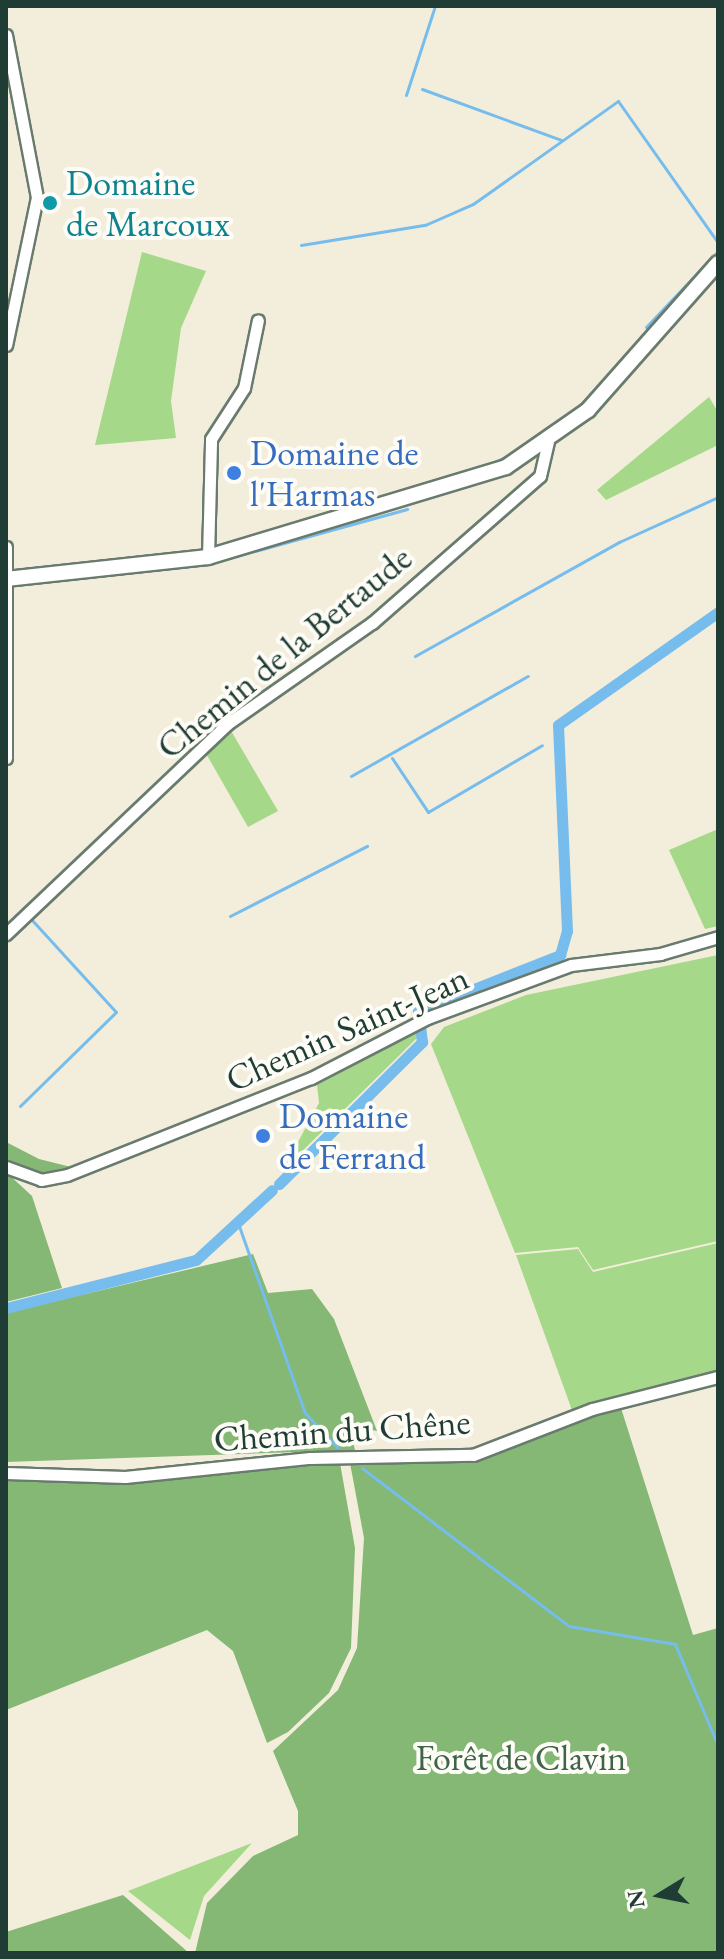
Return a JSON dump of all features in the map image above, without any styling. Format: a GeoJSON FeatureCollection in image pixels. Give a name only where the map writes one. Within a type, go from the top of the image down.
{"type":"FeatureCollection","features":[{"type":"Feature","properties":{"kind":"main road"},"geometry":{"type":"LineString","coordinates":[[8,579],[208,557],[460,485],[548,442],[606,391],[718,263]]}},
{"type":"Feature","properties":{"kind":"street"},"geometry":{"type":"LineString","coordinates":[[6,35],[37,197],[6,345]]}},
{"type":"Feature","properties":{"kind":"street"},"geometry":{"type":"LineString","coordinates":[[208,557],[211,439],[244,388],[258,320]]}},
{"type":"Feature","properties":{"kind":"street","name":"Chemin de la Bertaude"},"geometry":{"type":"LineString","coordinates":[[6,934],[227,724],[372,623],[540,476],[548,442]]}},
{"type":"Feature","properties":{"kind":"street"},"geometry":{"type":"LineString","coordinates":[[6,547],[6,758]]}},
{"type":"Feature","properties":{"kind":"street","name":"Chemin Saint-Jean"},"geometry":{"type":"LineString","coordinates":[[6,1167],[41,1180],[67,1175],[311,1078],[421,1021],[571,965],[660,954],[718,937]]}},
{"type":"Feature","properties":{"kind":"street","name":"Chemin du Chêne"},"geometry":{"type":"LineString","coordinates":[[6,1473],[125,1477],[310,1458],[473,1455],[592,1409],[718,1377]]}},
{"type":"Feature","properties":{"kind":"green space"},"geometry":{"type":"Polygon","coordinates":[[[142,252],[206,271],[181,328],[171,401],[176,438],[95,445],[142,252]]]}},
{"type":"Feature","properties":{"kind":"green space"},"geometry":{"type":"Polygon","coordinates":[[[709,397],[718,412],[718,445],[606,500],[597,490],[709,397]]]}},
{"type":"Feature","properties":{"kind":"green space"},"geometry":{"type":"Polygon","coordinates":[[[230,729],[278,811],[248,827],[204,750],[230,729]]]}},
{"type":"Feature","properties":{"kind":"green space"},"geometry":{"type":"Polygon","coordinates":[[[718,829],[718,926],[705,929],[669,850],[718,829]]]}},
{"type":"Feature","properties":{"kind":"green space"},"geometry":{"type":"Polygon","coordinates":[[[718,955],[718,1241],[593,1270],[578,1247],[515,1253],[431,1044],[444,1027],[526,995],[718,955]]]}},
{"type":"Feature","properties":{"kind":"green space"},"geometry":{"type":"Polygon","coordinates":[[[416,1033],[419,1036],[283,1170],[319,1103],[317,1085],[416,1033]]]}},
{"type":"Feature","properties":{"kind":"green space"},"geometry":{"type":"Polygon","coordinates":[[[6,1142],[39,1159],[75,1168],[41,1177],[6,1164],[6,1142]]]}},
{"type":"Feature","properties":{"kind":"green space"},"geometry":{"type":"Polygon","coordinates":[[[6,1172],[32,1196],[62,1288],[6,1302],[6,1172]]]}},
{"type":"Feature","properties":{"kind":"green space"},"geometry":{"type":"Polygon","coordinates":[[[718,1243],[718,1372],[573,1413],[516,1255],[578,1249],[593,1272],[718,1243]]]}},
{"type":"Feature","properties":{"kind":"green space"},"geometry":{"type":"Polygon","coordinates":[[[253,1254],[268,1293],[312,1289],[334,1319],[377,1431],[349,1426],[355,1450],[6,1462],[6,1313],[253,1254]]]}},
{"type":"Feature","properties":{"kind":"green space","name":"Forêt de Clavin"},"geometry":{"type":"Polygon","coordinates":[[[621,1408],[693,1635],[718,1628],[718,1953],[195,1953],[207,1903],[253,1856],[298,1835],[298,1811],[273,1751],[338,1690],[357,1648],[364,1538],[350,1463],[474,1460],[526,1435],[621,1408]]]}},
{"type":"Feature","properties":{"kind":"green space","name":"Forêt de Clavin"},"geometry":{"type":"Polygon","coordinates":[[[340,1463],[355,1548],[351,1648],[329,1693],[288,1732],[267,1743],[233,1651],[207,1630],[6,1710],[6,1477],[116,1483],[340,1463]]]}},
{"type":"Feature","properties":{"kind":"green space"},"geometry":{"type":"Polygon","coordinates":[[[252,1843],[204,1896],[190,1940],[128,1891],[252,1843]]]}},
{"type":"Feature","properties":{"kind":"green space"},"geometry":{"type":"Polygon","coordinates":[[[123,1895],[189,1953],[6,1953],[6,1932],[123,1895]]]}},
{"type":"Feature","properties":{"kind":"waterway"},"geometry":{"type":"LineString","coordinates":[[406,95],[435,6]]}},
{"type":"Feature","properties":{"kind":"waterway"},"geometry":{"type":"LineString","coordinates":[[422,89],[561,140]]}},
{"type":"Feature","properties":{"kind":"waterway"},"geometry":{"type":"LineString","coordinates":[[301,245],[425,225],[473,204],[618,101],[718,243]]}},
{"type":"Feature","properties":{"kind":"waterway"},"geometry":{"type":"LineString","coordinates":[[646,327],[718,251]]}},
{"type":"Feature","properties":{"kind":"waterway"},"geometry":{"type":"LineString","coordinates":[[623,358],[641,338]]}},
{"type":"Feature","properties":{"kind":"waterway"},"geometry":{"type":"LineString","coordinates":[[574,412],[615,367]]}},
{"type":"Feature","properties":{"kind":"waterway"},"geometry":{"type":"LineString","coordinates":[[483,467],[512,454]]}},
{"type":"Feature","properties":{"kind":"waterway"},"geometry":{"type":"LineString","coordinates":[[415,656],[619,542],[718,497]]}},
{"type":"Feature","properties":{"kind":"waterway"},"geometry":{"type":"LineString","coordinates":[[222,560],[407,509]]}},
{"type":"Feature","properties":{"kind":"waterway"},"geometry":{"type":"LineString","coordinates":[[20,584],[199,565]]}},
{"type":"Feature","properties":{"kind":"waterway"},"geometry":{"type":"LineString","coordinates":[[279,1184],[422,1042],[418,1011],[560,955],[567,931],[558,725],[718,612]]}},
{"type":"Feature","properties":{"kind":"waterway"},"geometry":{"type":"LineString","coordinates":[[351,776],[528,676]]}},
{"type":"Feature","properties":{"kind":"waterway"},"geometry":{"type":"LineString","coordinates":[[392,758],[428,812],[542,745]]}},
{"type":"Feature","properties":{"kind":"waterway"},"geometry":{"type":"LineString","coordinates":[[230,916],[367,846]]}},
{"type":"Feature","properties":{"kind":"waterway"},"geometry":{"type":"LineString","coordinates":[[20,1106],[116,1012],[32,920]]}},
{"type":"Feature","properties":{"kind":"waterway"},"geometry":{"type":"LineString","coordinates":[[6,1308],[196,1260],[272,1190]]}},
{"type":"Feature","properties":{"kind":"waterway"},"geometry":{"type":"LineString","coordinates":[[239,1226],[305,1413],[337,1447]]}},
{"type":"Feature","properties":{"kind":"waterway"},"geometry":{"type":"LineString","coordinates":[[362,1468],[569,1626],[675,1644],[718,1746]]}},
{"type":"Feature","properties":{"kind":"place","name":"Domaine de Marcoux"},"geometry":{"type":"Point","coordinates":[50,203]}},
{"type":"Feature","properties":{"kind":"place","name":"Domaine de l'Harmas"},"geometry":{"type":"Point","coordinates":[234,473]}},
{"type":"Feature","properties":{"kind":"place","name":"Domaine de Ferrand"},"geometry":{"type":"Point","coordinates":[263,1136]}}]}
